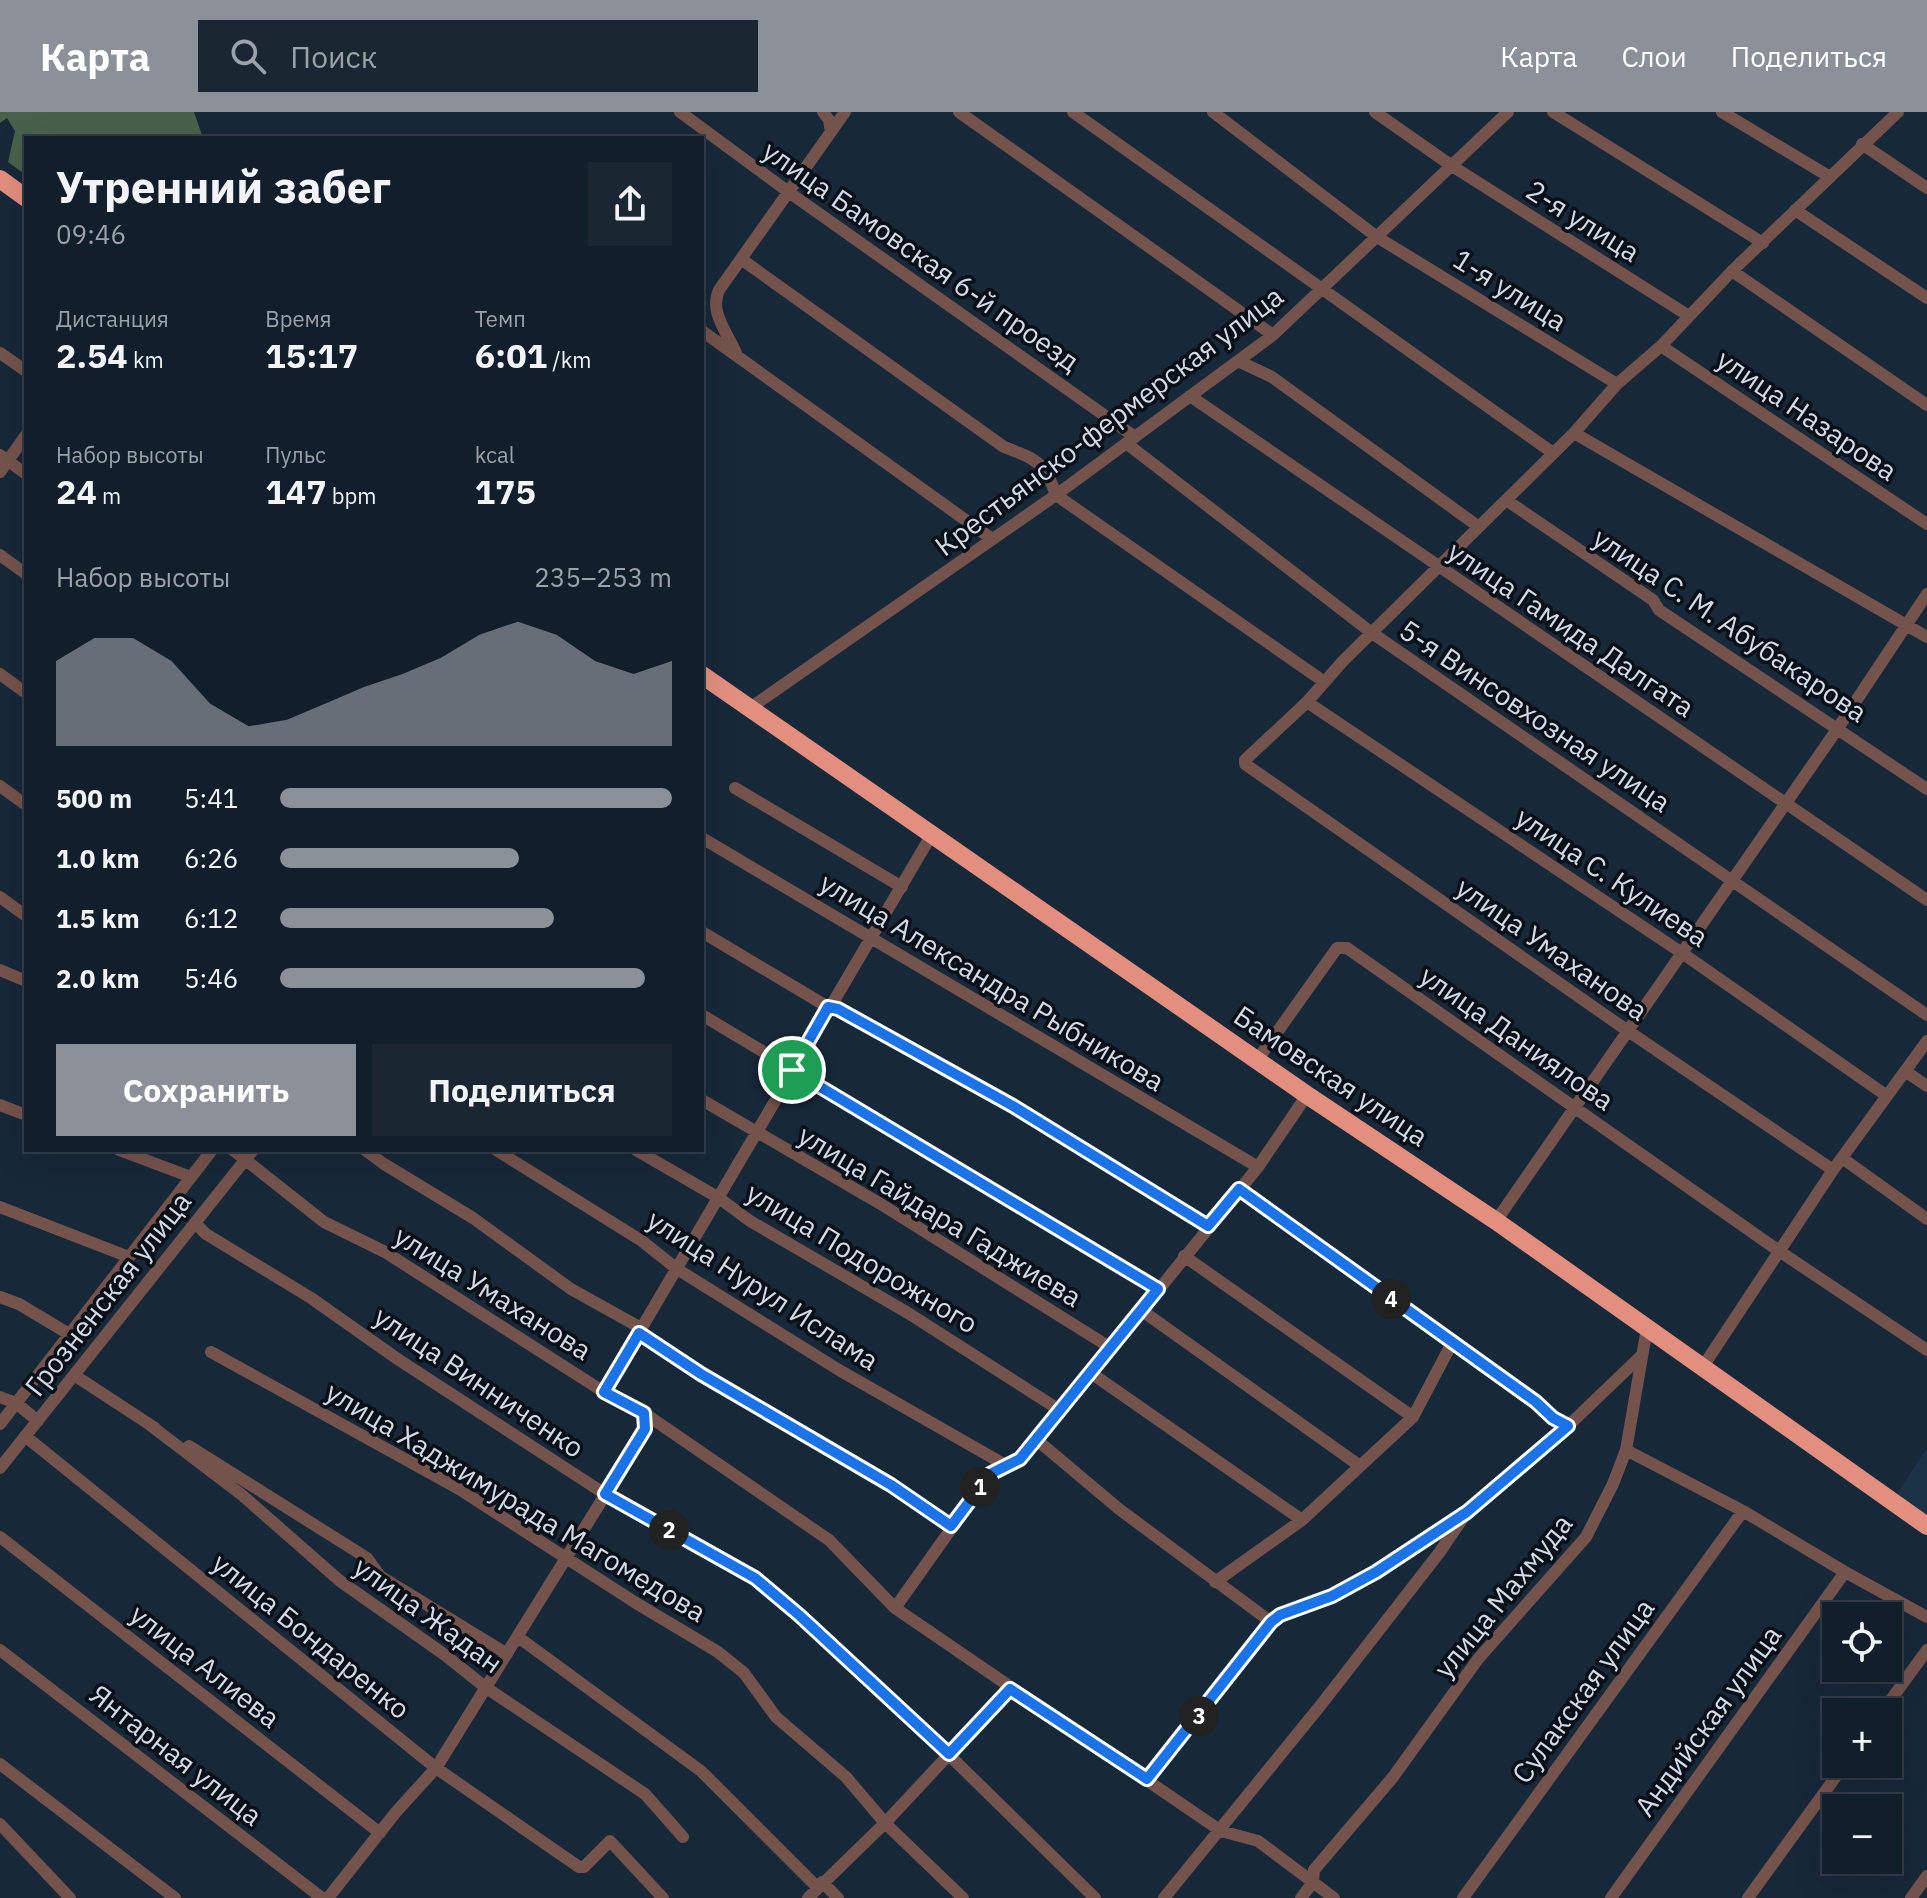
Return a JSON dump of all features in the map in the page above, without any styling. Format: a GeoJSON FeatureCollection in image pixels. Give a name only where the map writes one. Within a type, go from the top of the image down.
{"type":"FeatureCollection","features":[{"type":"Feature","properties":{"kind":"highway"},"geometry":{"type":"LineString","coordinates":[[0,179],[24,197]]}},
{"type":"Feature","properties":{"kind":"highway","name":"Бамовская улица"},"geometry":{"type":"LineString","coordinates":[[704,676],[1307,1095],[1496,1221],[1926,1524]]}},
{"type":"Feature","properties":{"kind":"street","name":"улица Бамовская 6-й проезд"},"geometry":{"type":"LineString","coordinates":[[680,112],[1131,440]]}},
{"type":"Feature","properties":{"kind":"street"},"geometry":{"type":"LineString","coordinates":[[823,112],[829,120],[831,132]]}},
{"type":"Feature","properties":{"kind":"street"},"geometry":{"type":"LineString","coordinates":[[737,356],[718,316],[715,300],[845,112]]}},
{"type":"Feature","properties":{"kind":"street"},"geometry":{"type":"LineString","coordinates":[[959,112],[1273,335]]}},
{"type":"Feature","properties":{"kind":"street"},"geometry":{"type":"LineString","coordinates":[[1073,112],[1553,453]]}},
{"type":"Feature","properties":{"kind":"street","name":"1-я улица"},"geometry":{"type":"LineString","coordinates":[[1213,112],[1377,237],[1617,384]]}},
{"type":"Feature","properties":{"kind":"street","name":"2-я улица"},"geometry":{"type":"LineString","coordinates":[[1375,112],[1452,166],[1689,316]]}},
{"type":"Feature","properties":{"kind":"street","name":"Крестьянско-фермерская улица"},"geometry":{"type":"LineString","coordinates":[[750,708],[1056,495],[1273,335],[1508,112]]}},
{"type":"Feature","properties":{"kind":"street"},"geometry":{"type":"LineString","coordinates":[[1553,112],[1763,243]]}},
{"type":"Feature","properties":{"kind":"street"},"geometry":{"type":"LineString","coordinates":[[1722,112],[1830,177]]}},
{"type":"Feature","properties":{"kind":"street"},"geometry":{"type":"LineString","coordinates":[[1307,702],[1323,681],[1574,433],[1617,384],[1661,346],[1732,271],[1893,113]]}},
{"type":"Feature","properties":{"kind":"street"},"geometry":{"type":"LineString","coordinates":[[1862,144],[1927,188]]}},
{"type":"Feature","properties":{"kind":"street"},"geometry":{"type":"LineString","coordinates":[[1795,210],[1927,298]]}},
{"type":"Feature","properties":{"kind":"street"},"geometry":{"type":"LineString","coordinates":[[741,259],[1004,447],[1037,463],[1048,471],[1056,495],[1323,681]]}},
{"type":"Feature","properties":{"kind":"street"},"geometry":{"type":"LineString","coordinates":[[1732,271],[1927,405]]}},
{"type":"Feature","properties":{"kind":"street"},"geometry":{"type":"LineString","coordinates":[[704,332],[992,539]]}},
{"type":"Feature","properties":{"kind":"street","name":"улица Назарова"},"geometry":{"type":"LineString","coordinates":[[1661,346],[1927,524]]}},
{"type":"Feature","properties":{"kind":"street"},"geometry":{"type":"LineString","coordinates":[[0,353],[24,370]]}},
{"type":"Feature","properties":{"kind":"street"},"geometry":{"type":"LineString","coordinates":[[1238,361],[1272,377],[1479,527]]}},
{"type":"Feature","properties":{"kind":"street","name":"улица Гамида Далгата"},"geometry":{"type":"LineString","coordinates":[[1190,396],[1927,900]]}},
{"type":"Feature","properties":{"kind":"street"},"geometry":{"type":"LineString","coordinates":[[1574,433],[1927,637]]}},
{"type":"Feature","properties":{"kind":"street"},"geometry":{"type":"LineString","coordinates":[[24,437],[3,463],[24,473]]}},
{"type":"Feature","properties":{"kind":"street","name":"5-я Винсовхозная улица"},"geometry":{"type":"LineString","coordinates":[[1131,440],[1372,633],[1927,1015]]}},
{"type":"Feature","properties":{"kind":"street","name":"улица С. М. Абубакарова"},"geometry":{"type":"LineString","coordinates":[[1506,500],[1653,600],[1659,610],[1927,789]]}},
{"type":"Feature","properties":{"kind":"street"},"geometry":{"type":"LineString","coordinates":[[0,555],[24,573]]}},
{"type":"Feature","properties":{"kind":"street"},"geometry":{"type":"LineString","coordinates":[[1496,1221],[1838,728],[1927,594]]}},
{"type":"Feature","properties":{"kind":"street"},"geometry":{"type":"LineString","coordinates":[[0,674],[24,692]]}},
{"type":"Feature","properties":{"kind":"street","name":"улица Умаханова"},"geometry":{"type":"LineString","coordinates":[[1307,702],[1245,760],[1245,764],[1833,1170]]}},
{"type":"Feature","properties":{"kind":"street","name":"улица С. Кулиева"},"geometry":{"type":"LineString","coordinates":[[1307,702],[1682,953],[1887,1096]]}},
{"type":"Feature","properties":{"kind":"street"},"geometry":{"type":"LineString","coordinates":[[0,786],[24,804]]}},
{"type":"Feature","properties":{"kind":"street"},"geometry":{"type":"LineString","coordinates":[[735,788],[902,887]]}},
{"type":"Feature","properties":{"kind":"street"},"geometry":{"type":"LineString","coordinates":[[604,1392],[932,834]]}},
{"type":"Feature","properties":{"kind":"street","name":"улица Александра Рыбникова"},"geometry":{"type":"LineString","coordinates":[[704,839],[1258,1167]]}},
{"type":"Feature","properties":{"kind":"street"},"geometry":{"type":"LineString","coordinates":[[0,897],[24,915]]}},
{"type":"Feature","properties":{"kind":"street"},"geometry":{"type":"LineString","coordinates":[[704,933],[828,1007],[838,1009],[1013,1106],[1208,1226]]}},
{"type":"Feature","properties":{"kind":"street","name":"улица Даниялова"},"geometry":{"type":"LineString","coordinates":[[1258,1059],[1337,948],[1347,948],[1779,1251],[1927,1350]]}},
{"type":"Feature","properties":{"kind":"street"},"geometry":{"type":"LineString","coordinates":[[0,970],[24,980]]}},
{"type":"Feature","properties":{"kind":"street"},"geometry":{"type":"LineString","coordinates":[[704,1016],[1158,1289]]}},
{"type":"Feature","properties":{"kind":"street"},"geometry":{"type":"LineString","coordinates":[[1702,1368],[1833,1170],[1927,1041]]}},
{"type":"Feature","properties":{"kind":"street"},"geometry":{"type":"LineString","coordinates":[[1905,1071],[1927,1086]]}},
{"type":"Feature","properties":{"kind":"street"},"geometry":{"type":"LineString","coordinates":[[895,1608],[990,1474],[1020,1459],[1037,1440],[1258,1167],[1307,1095]]}},
{"type":"Feature","properties":{"kind":"street","name":"улица Гайдара Гаджиева"},"geometry":{"type":"LineString","coordinates":[[704,1101],[879,1203],[1111,1348]]}},
{"type":"Feature","properties":{"kind":"street"},"geometry":{"type":"LineString","coordinates":[[0,1105],[24,1114]]}},
{"type":"Feature","properties":{"kind":"street"},"geometry":{"type":"LineString","coordinates":[[124,1152],[191,1177]]}},
{"type":"Feature","properties":{"kind":"street","name":"Грозненская улица"},"geometry":{"type":"LineString","coordinates":[[0,1424],[210,1152]]}},
{"type":"Feature","properties":{"kind":"street"},"geometry":{"type":"LineString","coordinates":[[368,1152],[473,1218],[571,1289],[640,1331],[701,1374],[891,1485],[951,1526]]}},
{"type":"Feature","properties":{"kind":"street","name":"улица Нурул Ислама"},"geometry":{"type":"LineString","coordinates":[[499,1152],[642,1241],[677,1269],[839,1370],[1007,1466]]}},
{"type":"Feature","properties":{"kind":"street","name":"улица Подорожного"},"geometry":{"type":"LineString","coordinates":[[639,1152],[908,1313],[1061,1411]]}},
{"type":"Feature","properties":{"kind":"street","name":"улица Умаханова"},"geometry":{"type":"LineString","coordinates":[[249,1155],[324,1222],[385,1252],[604,1392],[644,1413],[829,1540],[895,1608],[1010,1689],[1221,1831],[1258,1841],[1334,1898]]}},
{"type":"Feature","properties":{"kind":"street","name":"Грозненская улица"},"geometry":{"type":"LineString","coordinates":[[0,1468],[249,1155]]}},
{"type":"Feature","properties":{"kind":"street"},"geometry":{"type":"LineString","coordinates":[[1842,1158],[1927,1219]]}},
{"type":"Feature","properties":{"kind":"street"},"geometry":{"type":"LineString","coordinates":[[1239,1189],[1568,1426]]}},
{"type":"Feature","properties":{"kind":"street"},"geometry":{"type":"LineString","coordinates":[[0,1207],[129,1257]]}},
{"type":"Feature","properties":{"kind":"street","name":"улица Винниченко"},"geometry":{"type":"LineString","coordinates":[[195,1223],[206,1234],[311,1298],[399,1360],[605,1494],[755,1578],[949,1754],[1095,1898]]}},
{"type":"Feature","properties":{"kind":"street"},"geometry":{"type":"LineString","coordinates":[[1184,1256],[1413,1417]]}},
{"type":"Feature","properties":{"kind":"street"},"geometry":{"type":"LineString","coordinates":[[0,1297],[19,1304],[69,1334]]}},
{"type":"Feature","properties":{"kind":"street"},"geometry":{"type":"LineString","coordinates":[[1141,1310],[1360,1466]]}},
{"type":"Feature","properties":{"kind":"street","name":"улица Махмуда"},"geometry":{"type":"LineString","coordinates":[[1301,1898],[1313,1882],[1314,1870],[1393,1777],[1478,1659],[1586,1537],[1626,1450],[1647,1328]]}},
{"type":"Feature","properties":{"kind":"street"},"geometry":{"type":"LineString","coordinates":[[1215,1582],[1302,1520],[1413,1417],[1458,1347]]}},
{"type":"Feature","properties":{"kind":"street","name":"улица Хаджимурада Магомедова"},"geometry":{"type":"LineString","coordinates":[[211,1352],[459,1489],[718,1652],[744,1673],[776,1717],[846,1777],[885,1823],[963,1898]]}},
{"type":"Feature","properties":{"kind":"street"},"geometry":{"type":"LineString","coordinates":[[1147,1779],[1271,1622],[1280,1615],[1332,1596],[1376,1572],[1467,1512],[1568,1426],[1641,1356]]}},
{"type":"Feature","properties":{"kind":"street"},"geometry":{"type":"LineString","coordinates":[[1091,1373],[1302,1520]]}},
{"type":"Feature","properties":{"kind":"street"},"geometry":{"type":"LineString","coordinates":[[74,1375],[367,1558],[380,1576],[507,1654]]}},
{"type":"Feature","properties":{"kind":"street"},"geometry":{"type":"LineString","coordinates":[[0,1397],[16,1403],[38,1421]]}},
{"type":"Feature","properties":{"kind":"street"},"geometry":{"type":"LineString","coordinates":[[325,1898],[436,1768],[636,1445],[645,1429],[644,1413]]}},
{"type":"Feature","properties":{"kind":"street","name":"улица Жадан"},"geometry":{"type":"LineString","coordinates":[[150,1425],[242,1495],[340,1581],[485,1687],[645,1794],[683,1837]]}},
{"type":"Feature","properties":{"kind":"street"},"geometry":{"type":"LineString","coordinates":[[636,1445],[653,1435],[674,1434]]}},
{"type":"Feature","properties":{"kind":"street","name":"улица Бондаренко"},"geometry":{"type":"LineString","coordinates":[[25,1436],[436,1768],[573,1865],[584,1867],[610,1841],[663,1898]]}},
{"type":"Feature","properties":{"kind":"street"},"geometry":{"type":"LineString","coordinates":[[1037,1440],[1119,1509],[1271,1622]]}},
{"type":"Feature","properties":{"kind":"street"},"geometry":{"type":"LineString","coordinates":[[1626,1450],[1743,1511],[1927,1617]]}},
{"type":"Feature","properties":{"kind":"street","name":"Сулакская улица"},"geometry":{"type":"LineString","coordinates":[[1463,1898],[1743,1511]]}},
{"type":"Feature","properties":{"kind":"street"},"geometry":{"type":"LineString","coordinates":[[1164,1898],[1221,1831],[1439,1553],[1467,1512]]}},
{"type":"Feature","properties":{"kind":"street","name":"улица Алиева"},"geometry":{"type":"LineString","coordinates":[[0,1537],[380,1833]]}},
{"type":"Feature","properties":{"kind":"street","name":"Андийская улица"},"geometry":{"type":"LineString","coordinates":[[1611,1898],[1845,1572]]}},
{"type":"Feature","properties":{"kind":"street"},"geometry":{"type":"LineString","coordinates":[[518,1637],[701,1771],[820,1885],[838,1898]]}},
{"type":"Feature","properties":{"kind":"street","name":"Янтарная улица"},"geometry":{"type":"LineString","coordinates":[[0,1650],[325,1898]]}},
{"type":"Feature","properties":{"kind":"street"},"geometry":{"type":"LineString","coordinates":[[1892,1698],[1927,1650]]}},
{"type":"Feature","properties":{"kind":"street"},"geometry":{"type":"LineString","coordinates":[[808,1898],[885,1823],[1010,1689]]}},
{"type":"Feature","properties":{"kind":"street"},"geometry":{"type":"LineString","coordinates":[[0,1764],[175,1898]]}},
{"type":"Feature","properties":{"kind":"street"},"geometry":{"type":"LineString","coordinates":[[1748,1898],[1835,1778]]}},
{"type":"Feature","properties":{"kind":"street"},"geometry":{"type":"LineString","coordinates":[[0,1824],[70,1898]]}},
{"type":"Feature","properties":{"kind":"street"},"geometry":{"type":"LineString","coordinates":[[1911,1898],[1927,1876]]}},
{"type":"Feature","properties":{"kind":"shaded area"},"geometry":{"type":"Polygon","coordinates":[[[1927,1448],[1927,1516],[1896,1495],[1927,1448]]]}},
{"type":"Feature","properties":{"kind":"green space"},"geometry":{"type":"Polygon","coordinates":[[[0,112],[194,112],[202,136],[24,136],[24,174],[8,162],[15,131],[7,118],[0,123],[0,112]]]}},
{"type":"Feature","properties":{"kind":"route"},"geometry":{"type":"LineString","coordinates":[[828,1007],[838,1009],[1013,1106],[1208,1226],[1239,1189],[1568,1426],[1467,1512],[1376,1572],[1332,1596],[1280,1615],[1271,1622],[1211,1702],[1147,1779],[1010,1689],[949,1754],[755,1578],[605,1494],[645,1429],[644,1413],[604,1392],[639,1333],[701,1374],[891,1485],[951,1526],[990,1474],[1020,1459],[1158,1289],[792,1070],[828,1007]]}}]}
